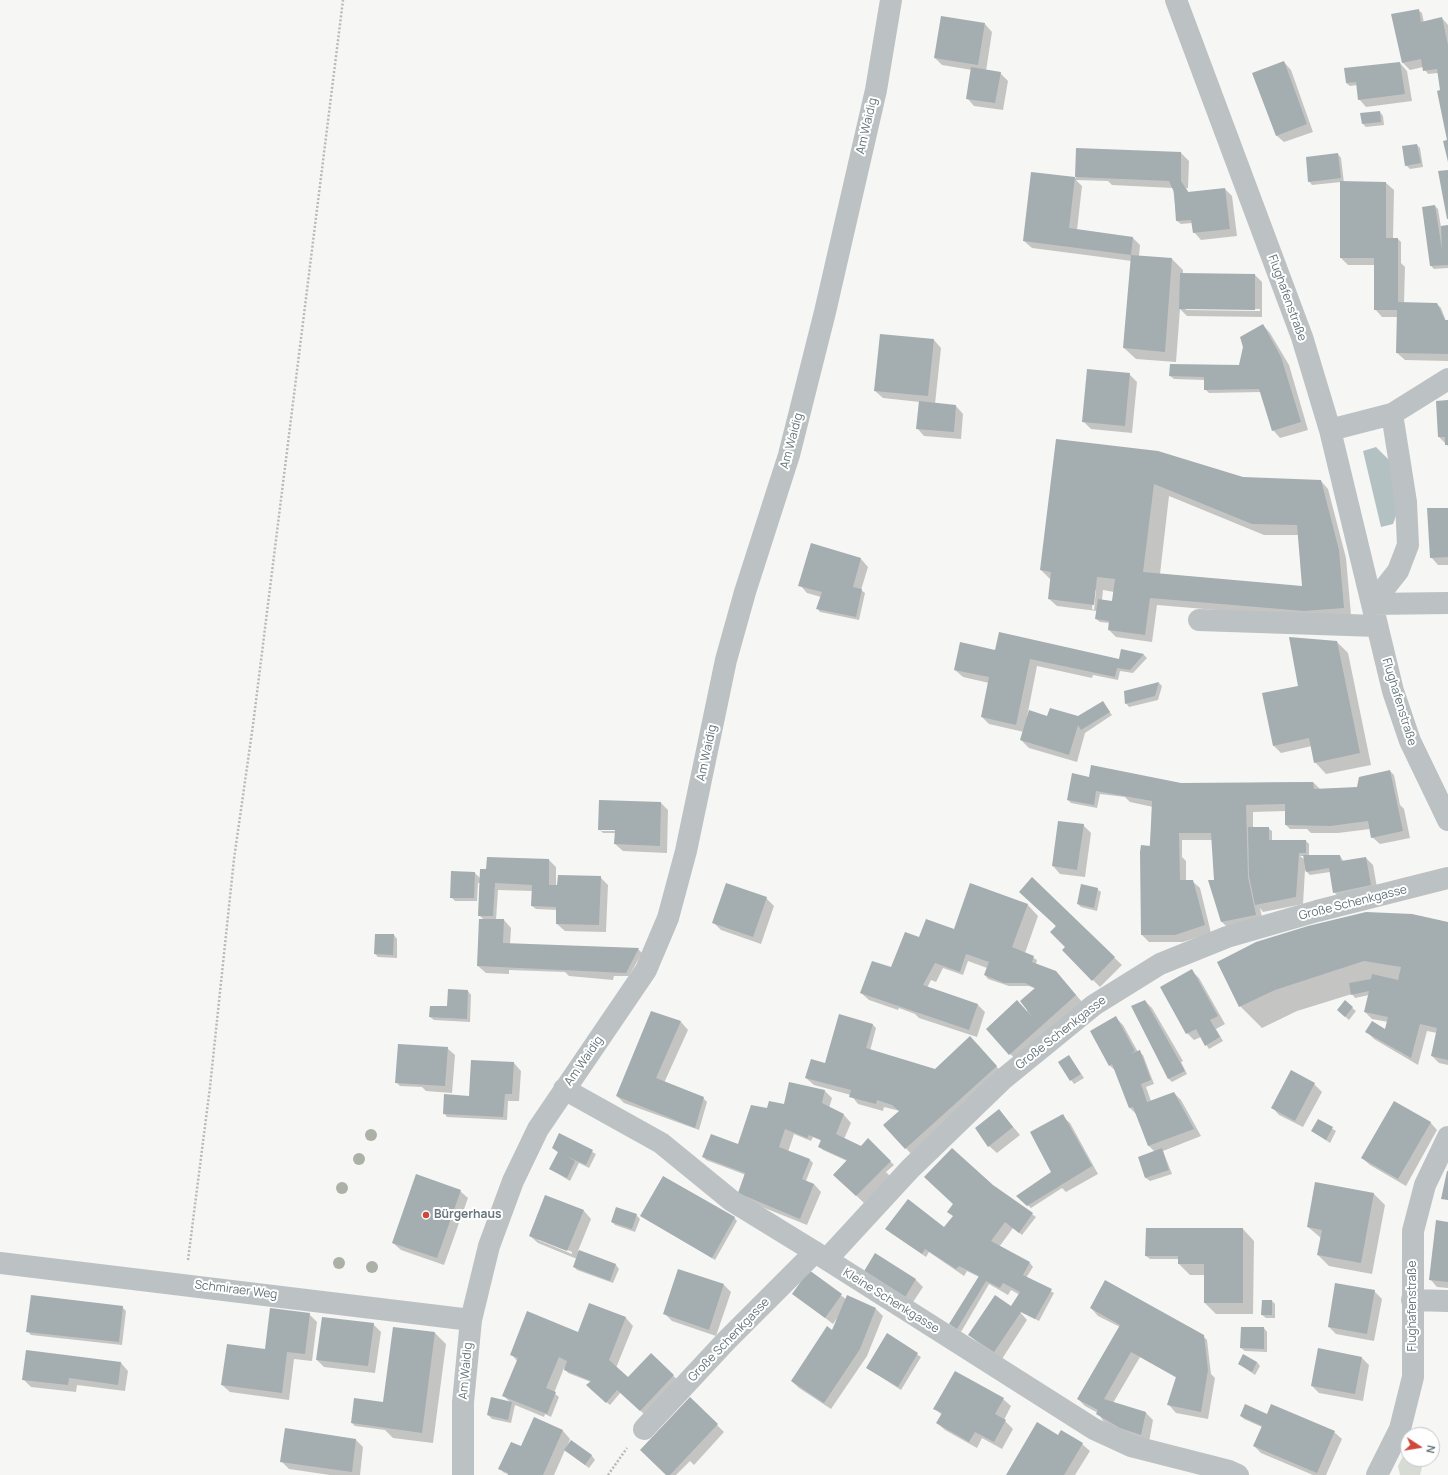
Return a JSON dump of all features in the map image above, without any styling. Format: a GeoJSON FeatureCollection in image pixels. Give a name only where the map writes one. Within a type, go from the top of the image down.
{"type":"FeatureCollection","features":[{"type":"Feature","properties":{"kind":"street","name":"Am Waidig"},"geometry":{"type":"LineString","coordinates":[[462,1475],[463,1402],[471,1320],[489,1246],[513,1181],[538,1129],[646,970],[668,918],[686,851],[726,660],[745,592],[789,456],[825,312],[876,90],[891,0]]}},
{"type":"Feature","properties":{"kind":"street","name":"Flughafenstraße"},"geometry":{"type":"LineString","coordinates":[[1176,0],[1302,337],[1330,430],[1393,691],[1410,741],[1448,820]]}},
{"type":"Feature","properties":{"kind":"street"},"geometry":{"type":"LineString","coordinates":[[1330,430],[1392,414],[1448,379]]}},
{"type":"Feature","properties":{"kind":"street"},"geometry":{"type":"LineString","coordinates":[[1372,604],[1398,571],[1408,545],[1406,502],[1392,414]]}},
{"type":"Feature","properties":{"kind":"street"},"geometry":{"type":"LineString","coordinates":[[1372,604],[1448,603]]}},
{"type":"Feature","properties":{"kind":"street"},"geometry":{"type":"LineString","coordinates":[[1199,620],[1377,626]]}},
{"type":"Feature","properties":{"kind":"street","name":"Große Schenkgasse"},"geometry":{"type":"LineString","coordinates":[[644,1429],[726,1341],[821,1256],[1002,1080],[1094,1005],[1160,964],[1227,936],[1317,911],[1448,878]]}},
{"type":"Feature","properties":{"kind":"street","name":"Kleine Schenkgasse"},"geometry":{"type":"LineString","coordinates":[[564,1089],[661,1143],[732,1201],[1094,1429],[1131,1446],[1229,1471],[1238,1475]]}},
{"type":"Feature","properties":{"kind":"street","name":"Flughafenstraße"},"geometry":{"type":"LineString","coordinates":[[1377,1475],[1400,1429],[1413,1377],[1413,1231],[1425,1185],[1448,1137]]}},
{"type":"Feature","properties":{"kind":"street","name":"Schmiraer Weg"},"geometry":{"type":"LineString","coordinates":[[0,1263],[185,1284],[471,1320]]}},
{"type":"Feature","properties":{"kind":"street"},"geometry":{"type":"LineString","coordinates":[[1412,1300],[1448,1301]]}},
{"type":"Feature","properties":{"kind":"path"},"geometry":{"type":"LineString","coordinates":[[185,1284],[210,1087],[234,859],[269,599],[343,0]]}},
{"type":"Feature","properties":{"kind":"path"},"geometry":{"type":"LineString","coordinates":[[608,1475],[634,1437],[644,1429]]}},
{"type":"Feature","properties":{"kind":"shaded area"},"geometry":{"type":"Polygon","coordinates":[[[1376,447],[1390,461],[1400,505],[1393,524],[1381,527],[1363,451],[1376,447]]]}},
{"type":"Feature","properties":{"kind":"shaded area"},"geometry":{"type":"Polygon","coordinates":[[[1400,1462],[1400,1467],[1422,1467],[1420,1475],[1400,1475],[1398,1466],[1400,1462]]]}},
{"type":"Feature","properties":{"kind":"building"},"geometry":{"type":"Polygon","coordinates":[[[1419,9],[1421,22],[1442,17],[1448,45],[1448,162],[1443,141],[1447,140],[1437,91],[1440,90],[1437,69],[1423,71],[1421,59],[1402,63],[1391,14],[1419,9]]]}},
{"type":"Feature","properties":{"kind":"building"},"geometry":{"type":"Polygon","coordinates":[[[941,16],[985,23],[978,65],[934,58],[941,16]]]}},
{"type":"Feature","properties":{"kind":"building"},"geometry":{"type":"Polygon","coordinates":[[[1284,61],[1307,124],[1276,136],[1252,73],[1284,61]]]}},
{"type":"Feature","properties":{"kind":"building"},"geometry":{"type":"Polygon","coordinates":[[[1400,62],[1405,94],[1358,100],[1356,82],[1346,83],[1344,68],[1400,62]]]}},
{"type":"Feature","properties":{"kind":"building"},"geometry":{"type":"Polygon","coordinates":[[[971,67],[1001,72],[995,103],[966,99],[971,67]]]}},
{"type":"Feature","properties":{"kind":"building"},"geometry":{"type":"Polygon","coordinates":[[[1380,111],[1381,122],[1362,124],[1360,113],[1380,111]]]}},
{"type":"Feature","properties":{"kind":"building"},"geometry":{"type":"Polygon","coordinates":[[[1417,144],[1421,163],[1405,166],[1402,146],[1417,144]]]}},
{"type":"Feature","properties":{"kind":"building"},"geometry":{"type":"Polygon","coordinates":[[[1076,148],[1181,152],[1181,181],[1188,192],[1225,188],[1230,229],[1193,233],[1191,220],[1176,221],[1174,192],[1169,181],[1075,177],[1076,148]]]}},
{"type":"Feature","properties":{"kind":"building"},"geometry":{"type":"Polygon","coordinates":[[[1338,153],[1341,178],[1308,182],[1306,157],[1338,153]]]}},
{"type":"Feature","properties":{"kind":"building"},"geometry":{"type":"Polygon","coordinates":[[[1448,170],[1448,219],[1447,219],[1438,171],[1448,170]]]}},
{"type":"Feature","properties":{"kind":"building"},"geometry":{"type":"Polygon","coordinates":[[[1031,172],[1075,177],[1069,228],[1133,237],[1131,255],[1023,241],[1031,172]]]}},
{"type":"Feature","properties":{"kind":"building"},"geometry":{"type":"Polygon","coordinates":[[[1340,181],[1386,182],[1386,238],[1398,238],[1398,302],[1437,303],[1445,320],[1448,320],[1448,354],[1396,353],[1397,310],[1374,310],[1374,258],[1340,258],[1340,181]]]}},
{"type":"Feature","properties":{"kind":"building"},"geometry":{"type":"Polygon","coordinates":[[[1435,205],[1442,250],[1441,226],[1448,225],[1448,265],[1430,266],[1422,207],[1435,205]]]}},
{"type":"Feature","properties":{"kind":"building"},"geometry":{"type":"Polygon","coordinates":[[[1131,255],[1172,258],[1165,352],[1123,348],[1131,255]]]}},
{"type":"Feature","properties":{"kind":"building"},"geometry":{"type":"Polygon","coordinates":[[[1180,273],[1255,274],[1255,310],[1179,309],[1180,273]]]}},
{"type":"Feature","properties":{"kind":"building"},"geometry":{"type":"Polygon","coordinates":[[[1263,324],[1281,357],[1301,422],[1272,431],[1259,389],[1204,390],[1204,377],[1169,376],[1170,364],[1239,365],[1243,347],[1240,337],[1263,324]]]}},
{"type":"Feature","properties":{"kind":"building"},"geometry":{"type":"Polygon","coordinates":[[[880,334],[934,339],[928,396],[874,391],[880,334]]]}},
{"type":"Feature","properties":{"kind":"building"},"geometry":{"type":"Polygon","coordinates":[[[1087,369],[1130,373],[1125,426],[1082,422],[1087,369]]]}},
{"type":"Feature","properties":{"kind":"building"},"geometry":{"type":"Polygon","coordinates":[[[1448,400],[1448,445],[1445,445],[1445,437],[1438,437],[1436,401],[1448,400]]]}},
{"type":"Feature","properties":{"kind":"building"},"geometry":{"type":"Polygon","coordinates":[[[919,401],[956,405],[954,432],[916,429],[919,401]]]}},
{"type":"Feature","properties":{"kind":"building"},"geometry":{"type":"Polygon","coordinates":[[[1056,439],[1158,451],[1243,477],[1321,480],[1339,550],[1344,608],[1304,611],[1150,598],[1145,635],[1108,630],[1109,621],[1095,619],[1098,599],[1112,601],[1115,579],[1097,577],[1094,605],[1048,599],[1051,572],[1040,570],[1056,439]],[[1154,484],[1143,572],[1302,586],[1297,525],[1252,524],[1154,484]]]}},
{"type":"Feature","properties":{"kind":"building"},"geometry":{"type":"Polygon","coordinates":[[[1427,508],[1448,508],[1448,557],[1430,558],[1427,508]]]}},
{"type":"Feature","properties":{"kind":"building"},"geometry":{"type":"Polygon","coordinates":[[[811,543],[861,558],[853,587],[862,589],[856,617],[816,609],[822,592],[798,586],[811,543]]]}},
{"type":"Feature","properties":{"kind":"building"},"geometry":{"type":"Polygon","coordinates":[[[999,632],[1119,659],[1121,649],[1144,654],[1130,670],[1117,668],[1115,677],[1030,659],[1016,725],[981,717],[989,677],[954,670],[960,642],[995,650],[999,632]]]}},
{"type":"Feature","properties":{"kind":"building"},"geometry":{"type":"Polygon","coordinates":[[[1289,637],[1337,641],[1360,753],[1314,763],[1309,738],[1273,746],[1262,693],[1298,686],[1289,637]]]}},
{"type":"Feature","properties":{"kind":"building"},"geometry":{"type":"Polygon","coordinates":[[[1159,682],[1155,696],[1125,704],[1124,691],[1159,682]]]}},
{"type":"Feature","properties":{"kind":"building"},"geometry":{"type":"Polygon","coordinates":[[[1103,701],[1110,712],[1081,730],[1078,725],[1069,755],[1020,740],[1029,710],[1047,716],[1050,708],[1078,716],[1103,701]]]}},
{"type":"Feature","properties":{"kind":"building"},"geometry":{"type":"Polygon","coordinates":[[[1091,765],[1181,783],[1313,782],[1314,789],[1357,787],[1359,777],[1390,770],[1403,831],[1371,838],[1368,821],[1330,826],[1285,825],[1285,804],[1246,805],[1248,877],[1256,915],[1221,922],[1208,880],[1214,880],[1211,833],[1179,833],[1180,880],[1193,880],[1205,925],[1175,935],[1141,935],[1140,852],[1141,845],[1150,846],[1152,801],[1096,791],[1094,805],[1067,800],[1072,773],[1089,777],[1091,765]]]}},
{"type":"Feature","properties":{"kind":"building"},"geometry":{"type":"Polygon","coordinates":[[[599,800],[661,802],[660,846],[614,844],[615,830],[598,830],[599,800]]]}},
{"type":"Feature","properties":{"kind":"building"},"geometry":{"type":"Polygon","coordinates":[[[1058,821],[1084,824],[1077,870],[1052,866],[1058,821]]]}},
{"type":"Feature","properties":{"kind":"building"},"geometry":{"type":"Polygon","coordinates":[[[1248,827],[1269,827],[1269,840],[1306,840],[1306,853],[1299,853],[1296,897],[1255,905],[1249,876],[1248,827]]]}},
{"type":"Feature","properties":{"kind":"building"},"geometry":{"type":"Polygon","coordinates":[[[1303,855],[1340,855],[1341,861],[1366,857],[1371,885],[1333,893],[1329,868],[1306,872],[1303,855]]]}},
{"type":"Feature","properties":{"kind":"building"},"geometry":{"type":"Polygon","coordinates":[[[487,857],[549,859],[549,885],[557,885],[558,875],[601,876],[599,925],[556,924],[556,907],[531,906],[532,885],[495,883],[493,916],[478,916],[480,869],[486,869],[487,857]]]}},
{"type":"Feature","properties":{"kind":"building"},"geometry":{"type":"Polygon","coordinates":[[[451,871],[475,872],[474,898],[450,898],[451,871]]]}},
{"type":"Feature","properties":{"kind":"building"},"geometry":{"type":"Polygon","coordinates":[[[1032,877],[1115,957],[1092,981],[1062,950],[1065,947],[1050,932],[1056,926],[1019,892],[1032,877]]]}},
{"type":"Feature","properties":{"kind":"building"},"geometry":{"type":"Polygon","coordinates":[[[726,883],[767,897],[753,937],[712,923],[726,883]]]}},
{"type":"Feature","properties":{"kind":"building"},"geometry":{"type":"Polygon","coordinates":[[[970,883],[1028,904],[1012,947],[1034,956],[1032,962],[1056,971],[1076,995],[1009,1055],[986,1029],[1017,1000],[1033,1018],[1020,1001],[1035,988],[1025,983],[1004,983],[984,975],[989,962],[966,954],[960,972],[935,963],[923,985],[978,1004],[969,1030],[860,993],[872,961],[891,967],[905,932],[919,937],[926,919],[954,929],[970,883]]]}},
{"type":"Feature","properties":{"kind":"building"},"geometry":{"type":"Polygon","coordinates":[[[1081,884],[1098,888],[1094,908],[1077,904],[1081,884]]]}},
{"type":"Feature","properties":{"kind":"building"},"geometry":{"type":"Polygon","coordinates":[[[1366,912],[1412,914],[1448,922],[1448,1060],[1431,1056],[1437,1028],[1420,1024],[1411,1058],[1365,1032],[1372,1021],[1385,1029],[1388,1017],[1364,1012],[1369,991],[1351,995],[1349,983],[1371,979],[1372,974],[1398,980],[1401,967],[1364,961],[1275,990],[1239,1007],[1217,962],[1256,942],[1308,926],[1366,912]]]}},
{"type":"Feature","properties":{"kind":"building"},"geometry":{"type":"Polygon","coordinates":[[[479,919],[504,919],[503,943],[639,948],[626,973],[477,966],[479,919]]]}},
{"type":"Feature","properties":{"kind":"building"},"geometry":{"type":"Polygon","coordinates":[[[375,934],[394,934],[393,955],[374,954],[375,934]]]}},
{"type":"Feature","properties":{"kind":"building"},"geometry":{"type":"Polygon","coordinates":[[[1192,969],[1218,1016],[1210,1020],[1220,1037],[1205,1046],[1196,1029],[1186,1034],[1160,987],[1192,969]]]}},
{"type":"Feature","properties":{"kind":"building"},"geometry":{"type":"Polygon","coordinates":[[[448,989],[468,990],[467,1019],[429,1017],[430,1006],[447,1006],[448,989]]]}},
{"type":"Feature","properties":{"kind":"building"},"geometry":{"type":"Polygon","coordinates":[[[1145,1000],[1185,1071],[1168,1079],[1131,1006],[1145,1000]]]}},
{"type":"Feature","properties":{"kind":"building"},"geometry":{"type":"Polygon","coordinates":[[[1345,1000],[1353,1007],[1345,1017],[1337,1010],[1345,1000]]]}},
{"type":"Feature","properties":{"kind":"building"},"geometry":{"type":"Polygon","coordinates":[[[651,1011],[681,1021],[656,1078],[704,1097],[695,1128],[616,1096],[651,1011]]]}},
{"type":"Feature","properties":{"kind":"building"},"geometry":{"type":"Polygon","coordinates":[[[839,1014],[873,1024],[866,1048],[935,1069],[970,1036],[997,1066],[905,1149],[883,1125],[899,1111],[892,1105],[877,1100],[876,1104],[849,1097],[851,1090],[805,1078],[811,1059],[825,1063],[839,1014]]]}},
{"type":"Feature","properties":{"kind":"building"},"geometry":{"type":"Polygon","coordinates":[[[1116,1016],[1135,1051],[1130,1054],[1140,1050],[1151,1080],[1141,1084],[1147,1102],[1174,1092],[1194,1129],[1148,1146],[1133,1107],[1129,1108],[1112,1064],[1109,1066],[1090,1031],[1116,1016]]]}},
{"type":"Feature","properties":{"kind":"building"},"geometry":{"type":"Polygon","coordinates":[[[398,1044],[448,1047],[445,1086],[395,1083],[398,1044]]]}},
{"type":"Feature","properties":{"kind":"building"},"geometry":{"type":"Polygon","coordinates":[[[1069,1055],[1081,1074],[1070,1081],[1058,1062],[1069,1055]]]}},
{"type":"Feature","properties":{"kind":"building"},"geometry":{"type":"Polygon","coordinates":[[[471,1060],[514,1062],[512,1094],[505,1094],[503,1117],[443,1114],[444,1094],[469,1096],[471,1060]]]}},
{"type":"Feature","properties":{"kind":"building"},"geometry":{"type":"Polygon","coordinates":[[[1291,1070],[1315,1083],[1295,1121],[1271,1108],[1291,1070]]]}},
{"type":"Feature","properties":{"kind":"building"},"geometry":{"type":"Polygon","coordinates":[[[789,1082],[825,1090],[822,1103],[844,1114],[836,1134],[861,1146],[868,1138],[891,1161],[856,1196],[833,1175],[847,1160],[818,1147],[821,1140],[809,1135],[807,1138],[785,1129],[779,1147],[810,1159],[802,1179],[814,1184],[800,1219],[738,1193],[745,1173],[702,1157],[711,1134],[738,1144],[751,1105],[767,1108],[769,1101],[784,1104],[789,1082]]]}},
{"type":"Feature","properties":{"kind":"building"},"geometry":{"type":"Polygon","coordinates":[[[1394,1101],[1431,1122],[1398,1179],[1361,1158],[1394,1101]]]}},
{"type":"Feature","properties":{"kind":"building"},"geometry":{"type":"Polygon","coordinates":[[[999,1109],[1013,1127],[988,1147],[975,1128],[999,1109]]]}},
{"type":"Feature","properties":{"kind":"building"},"geometry":{"type":"Polygon","coordinates":[[[1063,1114],[1092,1166],[1027,1206],[1016,1196],[1051,1172],[1030,1132],[1063,1114]]]}},
{"type":"Feature","properties":{"kind":"building"},"geometry":{"type":"Polygon","coordinates":[[[1318,1119],[1333,1127],[1326,1140],[1311,1131],[1318,1119]]]}},
{"type":"Feature","properties":{"kind":"building"},"geometry":{"type":"Polygon","coordinates":[[[559,1133],[593,1150],[586,1165],[566,1156],[575,1161],[567,1178],[549,1169],[558,1152],[552,1148],[559,1133]]]}},
{"type":"Feature","properties":{"kind":"building"},"geometry":{"type":"Polygon","coordinates":[[[952,1148],[993,1185],[1033,1213],[1019,1233],[1005,1222],[991,1241],[1030,1262],[1023,1275],[1052,1289],[1035,1319],[1021,1312],[994,1352],[968,1335],[995,1295],[1011,1306],[1020,1292],[1003,1283],[1000,1288],[986,1281],[957,1329],[949,1324],[979,1276],[959,1266],[956,1269],[925,1249],[922,1254],[885,1229],[908,1199],[944,1227],[953,1216],[947,1212],[953,1204],[924,1177],[952,1148]]]}},
{"type":"Feature","properties":{"kind":"building"},"geometry":{"type":"Polygon","coordinates":[[[1162,1148],[1169,1170],[1145,1178],[1138,1157],[1162,1148]]]}},
{"type":"Feature","properties":{"kind":"building"},"geometry":{"type":"Polygon","coordinates":[[[1448,1171],[1448,1200],[1441,1199],[1448,1171]]]}},
{"type":"Feature","properties":{"kind":"building"},"geometry":{"type":"Polygon","coordinates":[[[416,1174],[461,1190],[437,1258],[392,1243],[416,1174]]]}},
{"type":"Feature","properties":{"kind":"building"},"geometry":{"type":"Polygon","coordinates":[[[663,1176],[735,1217],[712,1258],[640,1216],[663,1176]]]}},
{"type":"Feature","properties":{"kind":"building"},"geometry":{"type":"Polygon","coordinates":[[[1315,1182],[1374,1193],[1361,1263],[1317,1255],[1322,1230],[1307,1227],[1315,1182]]]}},
{"type":"Feature","properties":{"kind":"building"},"geometry":{"type":"Polygon","coordinates":[[[545,1195],[584,1210],[567,1251],[529,1236],[545,1195]]]}},
{"type":"Feature","properties":{"kind":"building"},"geometry":{"type":"Polygon","coordinates":[[[616,1207],[637,1214],[632,1229],[611,1222],[616,1207]]]}},
{"type":"Feature","properties":{"kind":"building"},"geometry":{"type":"Polygon","coordinates":[[[1436,1220],[1448,1222],[1448,1282],[1429,1280],[1436,1220]]]}},
{"type":"Feature","properties":{"kind":"building"},"geometry":{"type":"Polygon","coordinates":[[[1146,1228],[1243,1228],[1243,1303],[1204,1303],[1204,1264],[1178,1264],[1178,1256],[1145,1256],[1146,1228]]]}},
{"type":"Feature","properties":{"kind":"building"},"geometry":{"type":"Polygon","coordinates":[[[579,1250],[616,1264],[610,1281],[573,1267],[579,1250]]]}},
{"type":"Feature","properties":{"kind":"building"},"geometry":{"type":"Polygon","coordinates":[[[875,1253],[916,1279],[904,1299],[863,1273],[875,1253]]]}},
{"type":"Feature","properties":{"kind":"building"},"geometry":{"type":"Polygon","coordinates":[[[678,1269],[724,1284],[709,1330],[663,1314],[678,1269]]]}},
{"type":"Feature","properties":{"kind":"building"},"geometry":{"type":"Polygon","coordinates":[[[809,1270],[842,1294],[825,1318],[792,1294],[809,1270]]]}},
{"type":"Feature","properties":{"kind":"building"},"geometry":{"type":"Polygon","coordinates":[[[1105,1280],[1204,1335],[1208,1370],[1201,1412],[1167,1405],[1176,1377],[1131,1352],[1104,1399],[1146,1412],[1141,1435],[1120,1428],[1096,1414],[1098,1410],[1077,1399],[1120,1325],[1090,1308],[1105,1280]]]}},
{"type":"Feature","properties":{"kind":"building"},"geometry":{"type":"Polygon","coordinates":[[[1335,1283],[1375,1290],[1367,1334],[1328,1327],[1335,1283]]]}},
{"type":"Feature","properties":{"kind":"building"},"geometry":{"type":"Polygon","coordinates":[[[31,1295],[123,1306],[119,1342],[26,1332],[31,1295]]]}},
{"type":"Feature","properties":{"kind":"building"},"geometry":{"type":"Polygon","coordinates":[[[847,1295],[876,1308],[860,1349],[824,1403],[791,1381],[827,1326],[832,1330],[847,1295]]]}},
{"type":"Feature","properties":{"kind":"building"},"geometry":{"type":"Polygon","coordinates":[[[1262,1300],[1272,1300],[1272,1315],[1261,1315],[1262,1300]]]}},
{"type":"Feature","properties":{"kind":"building"},"geometry":{"type":"Polygon","coordinates":[[[589,1303],[626,1317],[609,1360],[628,1377],[651,1353],[674,1375],[640,1411],[617,1390],[606,1403],[586,1385],[591,1381],[564,1370],[567,1361],[559,1357],[546,1388],[556,1392],[547,1414],[502,1396],[518,1358],[510,1355],[527,1311],[578,1332],[589,1303]]]}},
{"type":"Feature","properties":{"kind":"building"},"geometry":{"type":"Polygon","coordinates":[[[270,1308],[310,1313],[305,1354],[287,1352],[282,1393],[221,1385],[227,1344],[265,1349],[270,1308]]]}},
{"type":"Feature","properties":{"kind":"building"},"geometry":{"type":"Polygon","coordinates":[[[322,1317],[374,1323],[368,1366],[316,1360],[322,1317]]]}},
{"type":"Feature","properties":{"kind":"building"},"geometry":{"type":"Polygon","coordinates":[[[393,1327],[435,1332],[422,1433],[351,1423],[354,1398],[383,1402],[393,1327]]]}},
{"type":"Feature","properties":{"kind":"building"},"geometry":{"type":"Polygon","coordinates":[[[1241,1327],[1264,1327],[1264,1349],[1240,1348],[1241,1327]]]}},
{"type":"Feature","properties":{"kind":"building"},"geometry":{"type":"Polygon","coordinates":[[[887,1333],[918,1353],[898,1387],[866,1368],[887,1333]]]}},
{"type":"Feature","properties":{"kind":"building"},"geometry":{"type":"Polygon","coordinates":[[[1318,1348],[1362,1357],[1355,1394],[1311,1386],[1318,1348]]]}},
{"type":"Feature","properties":{"kind":"building"},"geometry":{"type":"Polygon","coordinates":[[[26,1350],[121,1362],[118,1385],[69,1378],[68,1385],[22,1380],[26,1350]]]}},
{"type":"Feature","properties":{"kind":"building"},"geometry":{"type":"Polygon","coordinates":[[[1243,1354],[1257,1362],[1252,1372],[1238,1364],[1243,1354]]]}},
{"type":"Feature","properties":{"kind":"building"},"geometry":{"type":"Polygon","coordinates":[[[955,1371],[1004,1398],[995,1414],[1006,1420],[994,1442],[975,1432],[969,1442],[936,1423],[942,1413],[933,1409],[955,1371]]]}},
{"type":"Feature","properties":{"kind":"building"},"geometry":{"type":"Polygon","coordinates":[[[491,1397],[512,1402],[508,1420],[487,1415],[491,1397]]]}},
{"type":"Feature","properties":{"kind":"building"},"geometry":{"type":"Polygon","coordinates":[[[690,1397],[718,1424],[670,1475],[666,1475],[640,1450],[690,1397]]]}},
{"type":"Feature","properties":{"kind":"building"},"geometry":{"type":"Polygon","coordinates":[[[1245,1404],[1267,1414],[1271,1404],[1335,1431],[1317,1473],[1253,1446],[1262,1426],[1240,1416],[1245,1404]]]}},
{"type":"Feature","properties":{"kind":"building"},"geometry":{"type":"Polygon","coordinates":[[[534,1417],[563,1430],[543,1475],[508,1475],[508,1473],[498,1469],[511,1442],[521,1446],[534,1417]]]}},
{"type":"Feature","properties":{"kind":"building"},"geometry":{"type":"Polygon","coordinates":[[[1037,1422],[1058,1435],[1061,1430],[1083,1443],[1064,1475],[1006,1475],[1037,1422]]]}},
{"type":"Feature","properties":{"kind":"building"},"geometry":{"type":"Polygon","coordinates":[[[285,1428],[356,1439],[352,1472],[280,1462],[285,1428]]]}},
{"type":"Feature","properties":{"kind":"building"},"geometry":{"type":"Polygon","coordinates":[[[571,1440],[592,1455],[585,1465],[564,1450],[571,1440]]]}},
{"type":"Feature","properties":{"kind":"place","name":"Bürgerhaus"},"geometry":{"type":"Point","coordinates":[426,1215]}}]}
